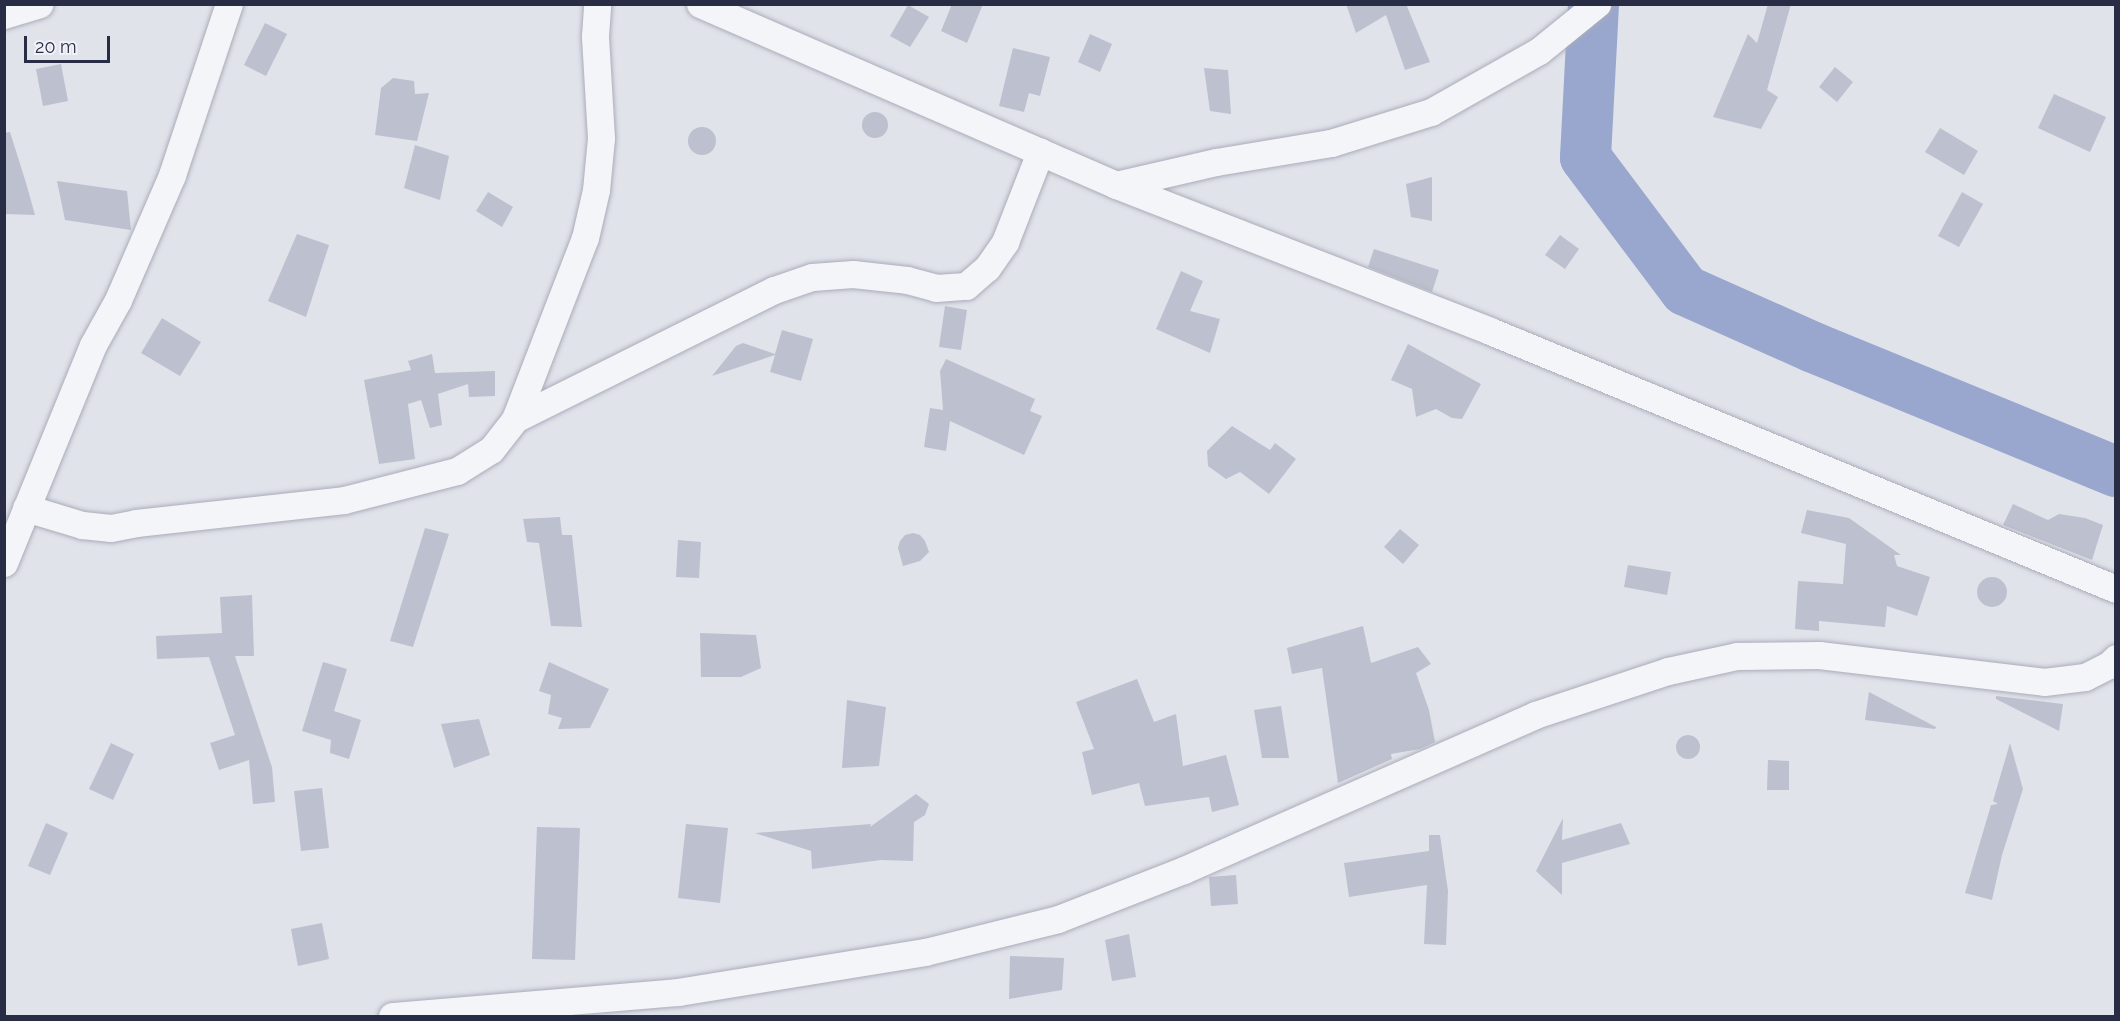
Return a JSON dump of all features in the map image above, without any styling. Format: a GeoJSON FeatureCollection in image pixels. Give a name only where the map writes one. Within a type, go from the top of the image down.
{"type":"FeatureCollection","features":[{"type":"Feature","properties":{"kind":"street"},"geometry":{"type":"LineString","coordinates":[[4,15],[39,4]]}},
{"type":"Feature","properties":{"kind":"street"},"geometry":{"type":"LineString","coordinates":[[4,563],[93,345],[118,300],[172,175],[229,4]]}},
{"type":"Feature","properties":{"kind":"street"},"geometry":{"type":"LineString","coordinates":[[26,508],[82,525],[111,528],[136,522],[344,500],[457,471],[491,450],[515,419],[585,238],[596,190],[601,138],[595,36],[597,4]]}},
{"type":"Feature","properties":{"kind":"street"},"geometry":{"type":"LineString","coordinates":[[700,4],[1116,185],[1490,331],[2115,589]]}},
{"type":"Feature","properties":{"kind":"street"},"geometry":{"type":"LineString","coordinates":[[1116,185],[1216,162],[1331,143],[1431,112],[1539,51],[1597,4]]}},
{"type":"Feature","properties":{"kind":"street"},"geometry":{"type":"LineString","coordinates":[[515,419],[774,290],[812,277],[853,274],[907,280],[936,288],[966,286],[987,268],[1005,242],[1040,152]]}},
{"type":"Feature","properties":{"kind":"street"},"geometry":{"type":"LineString","coordinates":[[392,1017],[678,992],[925,952],[1058,919],[1195,866],[1535,715],[1668,671],[1726,658],[1819,655],[2044,682],[2085,677],[2109,665],[2115,657]]}},
{"type":"Feature","properties":{"kind":"building"},"geometry":{"type":"Polygon","coordinates":[[[952,4],[983,4],[967,43],[941,31],[952,4]]]}},
{"type":"Feature","properties":{"kind":"building"},"geometry":{"type":"Polygon","coordinates":[[[1346,4],[1406,4],[1430,62],[1405,70],[1386,15],[1356,33],[1346,4]]]}},
{"type":"Feature","properties":{"kind":"building"},"geometry":{"type":"Polygon","coordinates":[[[1768,4],[1791,4],[1767,90],[1778,97],[1761,129],[1713,117],[1748,34],[1757,43],[1768,4]]]}},
{"type":"Feature","properties":{"kind":"building"},"geometry":{"type":"Polygon","coordinates":[[[908,5],[929,17],[910,47],[890,36],[908,5]]]}},
{"type":"Feature","properties":{"kind":"building"},"geometry":{"type":"Polygon","coordinates":[[[265,23],[287,34],[266,76],[244,65],[265,23]]]}},
{"type":"Feature","properties":{"kind":"building"},"geometry":{"type":"Polygon","coordinates":[[[1090,34],[1112,44],[1100,72],[1078,62],[1090,34]]]}},
{"type":"Feature","properties":{"kind":"building"},"geometry":{"type":"Polygon","coordinates":[[[1013,48],[1050,57],[1040,96],[1029,93],[1024,112],[999,106],[1013,48]]]}},
{"type":"Feature","properties":{"kind":"building"},"geometry":{"type":"Polygon","coordinates":[[[61,64],[68,101],[43,106],[36,69],[61,64]]]}},
{"type":"Feature","properties":{"kind":"building"},"geometry":{"type":"Polygon","coordinates":[[[1835,67],[1853,82],[1837,102],[1819,87],[1835,67]]]}},
{"type":"Feature","properties":{"kind":"building"},"geometry":{"type":"Polygon","coordinates":[[[1204,68],[1228,70],[1231,114],[1210,111],[1204,68]]]}},
{"type":"Feature","properties":{"kind":"building"},"geometry":{"type":"Polygon","coordinates":[[[393,78],[414,81],[415,94],[429,93],[417,141],[375,135],[381,88],[393,78]]]}},
{"type":"Feature","properties":{"kind":"building"},"geometry":{"type":"Polygon","coordinates":[[[2054,94],[2106,117],[2090,152],[2038,128],[2054,94]]]}},
{"type":"Feature","properties":{"kind":"building"},"geometry":{"type":"Polygon","coordinates":[[[875,112],[885,115],[888,125],[885,135],[875,138],[865,135],[862,125],[865,115],[875,112]]]}},
{"type":"Feature","properties":{"kind":"building"},"geometry":{"type":"Polygon","coordinates":[[[702,127],[712,131],[716,141],[712,151],[702,155],[692,151],[688,141],[692,131],[702,127]]]}},
{"type":"Feature","properties":{"kind":"building"},"geometry":{"type":"Polygon","coordinates":[[[1940,128],[1978,151],[1964,175],[1925,152],[1940,128]]]}},
{"type":"Feature","properties":{"kind":"building"},"geometry":{"type":"Polygon","coordinates":[[[10,132],[35,215],[4,214],[4,133],[10,132]]]}},
{"type":"Feature","properties":{"kind":"building"},"geometry":{"type":"Polygon","coordinates":[[[415,145],[449,156],[440,200],[404,188],[415,145]]]}},
{"type":"Feature","properties":{"kind":"building"},"geometry":{"type":"Polygon","coordinates":[[[1432,177],[1432,221],[1411,217],[1406,184],[1432,177]]]}},
{"type":"Feature","properties":{"kind":"building"},"geometry":{"type":"Polygon","coordinates":[[[57,181],[127,191],[131,230],[65,220],[57,181]]]}},
{"type":"Feature","properties":{"kind":"building"},"geometry":{"type":"Polygon","coordinates":[[[488,192],[513,207],[502,227],[476,211],[488,192]]]}},
{"type":"Feature","properties":{"kind":"building"},"geometry":{"type":"Polygon","coordinates":[[[1962,192],[1983,204],[1959,247],[1938,236],[1962,192]]]}},
{"type":"Feature","properties":{"kind":"building"},"geometry":{"type":"Polygon","coordinates":[[[297,234],[329,245],[306,317],[268,301],[297,234]]]}},
{"type":"Feature","properties":{"kind":"building"},"geometry":{"type":"Polygon","coordinates":[[[1560,235],[1579,249],[1565,269],[1545,255],[1560,235]]]}},
{"type":"Feature","properties":{"kind":"building"},"geometry":{"type":"Polygon","coordinates":[[[1374,249],[1439,270],[1432,292],[1368,267],[1374,249]]]}},
{"type":"Feature","properties":{"kind":"building"},"geometry":{"type":"Polygon","coordinates":[[[1181,271],[1203,281],[1190,311],[1220,319],[1210,353],[1156,329],[1181,271]]]}},
{"type":"Feature","properties":{"kind":"building"},"geometry":{"type":"Polygon","coordinates":[[[945,306],[967,310],[961,350],[939,347],[945,306]]]}},
{"type":"Feature","properties":{"kind":"building"},"geometry":{"type":"Polygon","coordinates":[[[162,318],[201,342],[180,376],[141,353],[162,318]]]}},
{"type":"Feature","properties":{"kind":"building"},"geometry":{"type":"Polygon","coordinates":[[[782,330],[813,339],[801,381],[770,372],[775,355],[712,376],[736,346],[743,343],[775,354],[782,330]]]}},
{"type":"Feature","properties":{"kind":"building"},"geometry":{"type":"Polygon","coordinates":[[[1408,344],[1481,384],[1462,419],[1452,418],[1436,409],[1416,417],[1412,389],[1391,380],[1408,344]]]}},
{"type":"Feature","properties":{"kind":"building"},"geometry":{"type":"Polygon","coordinates":[[[432,354],[435,373],[495,371],[495,396],[469,397],[468,384],[438,394],[442,425],[430,428],[421,400],[408,404],[415,459],[379,464],[364,380],[411,370],[408,361],[432,354]]]}},
{"type":"Feature","properties":{"kind":"building"},"geometry":{"type":"Polygon","coordinates":[[[946,359],[1035,399],[1030,411],[1042,416],[1024,455],[950,421],[946,451],[924,447],[930,408],[943,410],[940,371],[946,359]]]}},
{"type":"Feature","properties":{"kind":"building"},"geometry":{"type":"Polygon","coordinates":[[[1232,426],[1270,450],[1275,443],[1296,459],[1269,494],[1240,472],[1226,479],[1208,466],[1207,451],[1232,426]]]}},
{"type":"Feature","properties":{"kind":"building"},"geometry":{"type":"Polygon","coordinates":[[[2013,504],[2048,520],[2059,514],[2085,518],[2103,525],[2092,560],[2003,525],[2013,504]]]}},
{"type":"Feature","properties":{"kind":"building"},"geometry":{"type":"Polygon","coordinates":[[[1807,510],[1849,518],[1901,555],[1894,555],[1897,566],[1930,577],[1917,616],[1887,606],[1885,627],[1819,621],[1819,631],[1795,629],[1798,581],[1843,584],[1846,544],[1801,533],[1807,510]]]}},
{"type":"Feature","properties":{"kind":"building"},"geometry":{"type":"Polygon","coordinates":[[[560,517],[562,535],[572,535],[582,627],[551,626],[539,543],[527,542],[523,519],[560,517]]]}},
{"type":"Feature","properties":{"kind":"building"},"geometry":{"type":"Polygon","coordinates":[[[425,528],[449,534],[413,647],[390,641],[425,528]]]}},
{"type":"Feature","properties":{"kind":"building"},"geometry":{"type":"Polygon","coordinates":[[[1400,529],[1419,545],[1403,564],[1384,547],[1400,529]]]}},
{"type":"Feature","properties":{"kind":"building"},"geometry":{"type":"Polygon","coordinates":[[[913,533],[920,535],[929,552],[920,561],[903,566],[898,548],[900,541],[905,535],[913,533]]]}},
{"type":"Feature","properties":{"kind":"building"},"geometry":{"type":"Polygon","coordinates":[[[678,540],[701,542],[699,578],[676,577],[678,540]]]}},
{"type":"Feature","properties":{"kind":"building"},"geometry":{"type":"Polygon","coordinates":[[[1628,565],[1671,572],[1667,595],[1624,587],[1628,565]]]}},
{"type":"Feature","properties":{"kind":"building"},"geometry":{"type":"Polygon","coordinates":[[[1992,577],[1998,578],[2006,586],[2006,598],[1998,606],[1992,607],[1986,606],[1978,598],[1977,592],[1978,586],[1986,578],[1992,577]]]}},
{"type":"Feature","properties":{"kind":"building"},"geometry":{"type":"Polygon","coordinates":[[[252,595],[254,656],[235,656],[272,767],[275,802],[253,804],[249,760],[219,770],[210,743],[235,735],[209,657],[157,659],[156,636],[222,633],[220,597],[252,595]]]}},
{"type":"Feature","properties":{"kind":"building"},"geometry":{"type":"Polygon","coordinates":[[[1363,626],[1371,663],[1418,647],[1431,664],[1416,673],[1429,710],[1435,742],[1420,749],[1391,754],[1392,759],[1338,783],[1322,668],[1292,674],[1287,648],[1363,626]]]}},
{"type":"Feature","properties":{"kind":"building"},"geometry":{"type":"Polygon","coordinates":[[[700,633],[756,635],[761,668],[741,677],[701,677],[700,633]]]}},
{"type":"Feature","properties":{"kind":"building"},"geometry":{"type":"Polygon","coordinates":[[[323,662],[347,669],[334,711],[361,720],[349,759],[330,753],[331,740],[302,731],[323,662]]]}},
{"type":"Feature","properties":{"kind":"building"},"geometry":{"type":"Polygon","coordinates":[[[549,662],[609,689],[590,728],[558,729],[562,718],[548,714],[551,695],[539,691],[549,662]]]}},
{"type":"Feature","properties":{"kind":"building"},"geometry":{"type":"Polygon","coordinates":[[[1137,679],[1154,722],[1176,714],[1183,766],[1226,755],[1239,805],[1212,812],[1209,797],[1145,806],[1139,783],[1092,795],[1082,752],[1094,749],[1076,702],[1137,679]]]}},
{"type":"Feature","properties":{"kind":"building"},"geometry":{"type":"Polygon","coordinates":[[[1869,692],[1936,727],[1935,729],[1865,720],[1869,692]]]}},
{"type":"Feature","properties":{"kind":"building"},"geometry":{"type":"Polygon","coordinates":[[[1996,696],[2063,704],[2059,731],[1996,699],[1996,696]]]}},
{"type":"Feature","properties":{"kind":"building"},"geometry":{"type":"Polygon","coordinates":[[[847,700],[886,707],[879,766],[842,768],[847,700]]]}},
{"type":"Feature","properties":{"kind":"building"},"geometry":{"type":"Polygon","coordinates":[[[1281,706],[1289,758],[1262,758],[1254,710],[1281,706]]]}},
{"type":"Feature","properties":{"kind":"building"},"geometry":{"type":"Polygon","coordinates":[[[479,719],[490,755],[454,768],[441,724],[479,719]]]}},
{"type":"Feature","properties":{"kind":"building"},"geometry":{"type":"Polygon","coordinates":[[[1688,735],[1697,738],[1700,747],[1697,756],[1688,759],[1679,756],[1676,747],[1679,738],[1688,735]]]}},
{"type":"Feature","properties":{"kind":"building"},"geometry":{"type":"Polygon","coordinates":[[[111,743],[134,754],[113,800],[89,789],[111,743]]]}},
{"type":"Feature","properties":{"kind":"building"},"geometry":{"type":"Polygon","coordinates":[[[2010,743],[2023,789],[2002,855],[1992,900],[1965,893],[1991,805],[1998,804],[1993,801],[2010,743]]]}},
{"type":"Feature","properties":{"kind":"building"},"geometry":{"type":"Polygon","coordinates":[[[1768,760],[1789,761],[1789,790],[1767,790],[1768,760]]]}},
{"type":"Feature","properties":{"kind":"building"},"geometry":{"type":"Polygon","coordinates":[[[322,788],[329,848],[301,851],[294,791],[322,788]]]}},
{"type":"Feature","properties":{"kind":"building"},"geometry":{"type":"Polygon","coordinates":[[[916,794],[929,804],[925,815],[914,822],[913,861],[881,860],[812,869],[811,851],[755,833],[871,824],[870,827],[916,794]]]}},
{"type":"Feature","properties":{"kind":"building"},"geometry":{"type":"Polygon","coordinates":[[[1563,818],[1562,840],[1621,823],[1630,844],[1562,863],[1562,895],[1536,871],[1563,818]]]}},
{"type":"Feature","properties":{"kind":"building"},"geometry":{"type":"Polygon","coordinates":[[[46,823],[68,833],[50,875],[28,866],[46,823]]]}},
{"type":"Feature","properties":{"kind":"building"},"geometry":{"type":"Polygon","coordinates":[[[686,824],[728,828],[720,903],[678,898],[686,824]]]}},
{"type":"Feature","properties":{"kind":"building"},"geometry":{"type":"Polygon","coordinates":[[[537,827],[580,828],[575,960],[532,959],[537,827]]]}},
{"type":"Feature","properties":{"kind":"building"},"geometry":{"type":"Polygon","coordinates":[[[1429,835],[1440,835],[1448,891],[1446,945],[1424,944],[1427,885],[1349,897],[1344,863],[1429,851],[1429,835]]]}},
{"type":"Feature","properties":{"kind":"building"},"geometry":{"type":"Polygon","coordinates":[[[1236,875],[1238,904],[1211,906],[1209,877],[1236,875]]]}},
{"type":"Feature","properties":{"kind":"building"},"geometry":{"type":"Polygon","coordinates":[[[322,923],[329,959],[298,966],[291,929],[322,923]]]}},
{"type":"Feature","properties":{"kind":"building"},"geometry":{"type":"Polygon","coordinates":[[[1129,934],[1136,977],[1112,981],[1105,940],[1129,934]]]}},
{"type":"Feature","properties":{"kind":"building"},"geometry":{"type":"Polygon","coordinates":[[[1010,956],[1064,958],[1062,990],[1009,999],[1010,956]]]}},
{"type":"Feature","properties":{"kind":"waterway"},"geometry":{"type":"LineString","coordinates":[[1593,4],[1585,157],[1685,290],[1813,347],[2116,471]]}}]}
